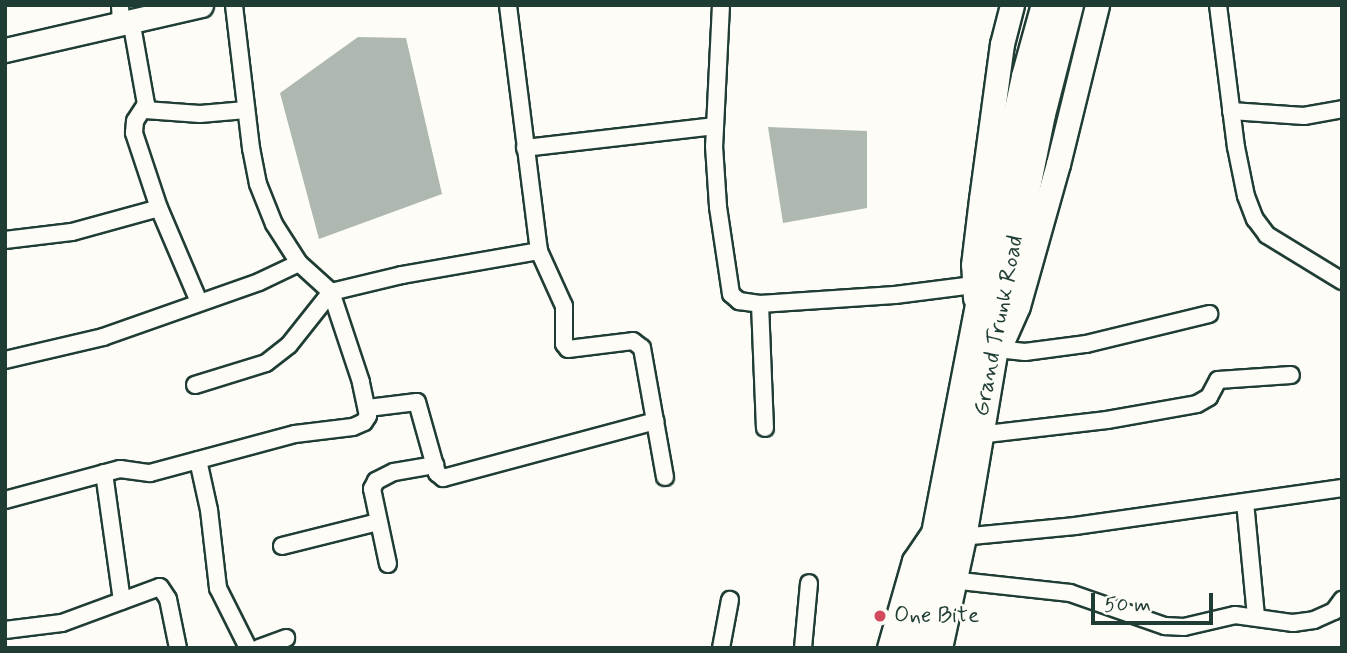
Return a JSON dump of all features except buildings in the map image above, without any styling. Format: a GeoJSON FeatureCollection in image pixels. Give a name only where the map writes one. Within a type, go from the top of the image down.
{"type":"FeatureCollection","features":[{"type":"Feature","properties":{"kind":"highway","name":"Grand Trunk Road"},"geometry":{"type":"LineString","coordinates":[[937,648],[951,580],[950,530],[977,319],[1027,77],[1047,5]]}},
{"type":"Feature","properties":{"kind":"highway","name":"Grand Trunk Road"},"geometry":{"type":"LineString","coordinates":[[915,648],[978,435],[1052,57],[1069,5]]}},
{"type":"Feature","properties":{"kind":"street"},"geometry":{"type":"LineString","coordinates":[[5,50],[124,16],[201,5]]}},
{"type":"Feature","properties":{"kind":"street"},"geometry":{"type":"LineString","coordinates":[[5,499],[126,467],[150,473],[295,434],[353,427],[364,422],[368,408],[331,292],[299,264],[274,224],[258,184],[234,5]]}},
{"type":"Feature","properties":{"kind":"street"},"geometry":{"type":"LineString","coordinates":[[508,5],[539,251],[564,306],[564,344],[568,349],[638,343],[642,348],[665,477]]}},
{"type":"Feature","properties":{"kind":"street"},"geometry":{"type":"LineString","coordinates":[[721,5],[714,126],[718,207],[731,294],[739,301],[760,304],[883,296],[973,285]]}},
{"type":"Feature","properties":{"kind":"street"},"geometry":{"type":"LineString","coordinates":[[977,319],[973,285],[988,145],[1002,44],[1012,5]]}},
{"type":"Feature","properties":{"kind":"street"},"geometry":{"type":"LineString","coordinates":[[994,356],[1018,306],[1058,164],[1097,5]]}},
{"type":"Feature","properties":{"kind":"street"},"geometry":{"type":"LineString","coordinates":[[1218,5],[1230,111],[1246,196],[1255,219],[1267,235],[1342,281]]}},
{"type":"Feature","properties":{"kind":"street"},"geometry":{"type":"LineString","coordinates":[[124,16],[146,98],[145,110],[133,126],[159,208],[199,302]]}},
{"type":"Feature","properties":{"kind":"street"},"geometry":{"type":"LineString","coordinates":[[1230,111],[1304,116],[1342,109]]}},
{"type":"Feature","properties":{"kind":"street"},"geometry":{"type":"LineString","coordinates":[[145,110],[200,114],[246,110]]}},
{"type":"Feature","properties":{"kind":"street"},"geometry":{"type":"LineString","coordinates":[[525,148],[714,126]]}},
{"type":"Feature","properties":{"kind":"street"},"geometry":{"type":"LineString","coordinates":[[5,240],[72,232],[159,208]]}},
{"type":"Feature","properties":{"kind":"street"},"geometry":{"type":"LineString","coordinates":[[195,385],[266,363],[289,345],[331,292],[402,275],[539,251]]}},
{"type":"Feature","properties":{"kind":"street"},"geometry":{"type":"LineString","coordinates":[[5,360],[103,337],[260,282],[299,264]]}},
{"type":"Feature","properties":{"kind":"street"},"geometry":{"type":"LineString","coordinates":[[760,304],[765,428]]}},
{"type":"Feature","properties":{"kind":"street"},"geometry":{"type":"LineString","coordinates":[[994,356],[1086,344],[1209,314]]}},
{"type":"Feature","properties":{"kind":"street"},"geometry":{"type":"LineString","coordinates":[[978,435],[1107,420],[1197,404],[1209,397],[1218,380],[1291,374]]}},
{"type":"Feature","properties":{"kind":"street"},"geometry":{"type":"LineString","coordinates":[[368,408],[417,402],[435,465],[443,478],[655,421]]}},
{"type":"Feature","properties":{"kind":"street"},"geometry":{"type":"LineString","coordinates":[[198,460],[207,499],[218,588],[248,648]]}},
{"type":"Feature","properties":{"kind":"street"},"geometry":{"type":"LineString","coordinates":[[388,564],[372,489],[376,481],[413,467],[435,465]]}},
{"type":"Feature","properties":{"kind":"street"},"geometry":{"type":"LineString","coordinates":[[104,473],[122,601]]}},
{"type":"Feature","properties":{"kind":"street"},"geometry":{"type":"LineString","coordinates":[[889,648],[914,561],[950,530],[1088,525],[1342,488]]}},
{"type":"Feature","properties":{"kind":"street"},"geometry":{"type":"LineString","coordinates":[[1245,502],[1256,616]]}},
{"type":"Feature","properties":{"kind":"street"},"geometry":{"type":"LineString","coordinates":[[282,546],[378,522]]}},
{"type":"Feature","properties":{"kind":"street"},"geometry":{"type":"LineString","coordinates":[[951,580],[1070,593],[1165,626],[1201,626],[1235,615],[1256,616],[1293,624],[1314,621],[1334,611],[1342,600]]}},
{"type":"Feature","properties":{"kind":"street"},"geometry":{"type":"LineString","coordinates":[[803,648],[809,583]]}},
{"type":"Feature","properties":{"kind":"street"},"geometry":{"type":"LineString","coordinates":[[5,630],[62,623],[160,587],[168,599],[178,648]]}},
{"type":"Feature","properties":{"kind":"street"},"geometry":{"type":"LineString","coordinates":[[721,648],[730,600]]}},
{"type":"Feature","properties":{"kind":"street"},"geometry":{"type":"LineString","coordinates":[[944,609],[951,648]]}},
{"type":"Feature","properties":{"kind":"street"},"geometry":{"type":"LineString","coordinates":[[259,648],[286,638]]}},
{"type":"Feature","properties":{"kind":"shaded area"},"geometry":{"type":"Polygon","coordinates":[[[358,37],[406,38],[442,194],[319,239],[280,93],[358,37]]]}},
{"type":"Feature","properties":{"kind":"shaded area"},"geometry":{"type":"Polygon","coordinates":[[[768,127],[867,131],[867,208],[783,223],[768,127]]]}},
{"type":"Feature","properties":{"kind":"place","name":"One Bite"},"geometry":{"type":"Point","coordinates":[880,616]}}]}
